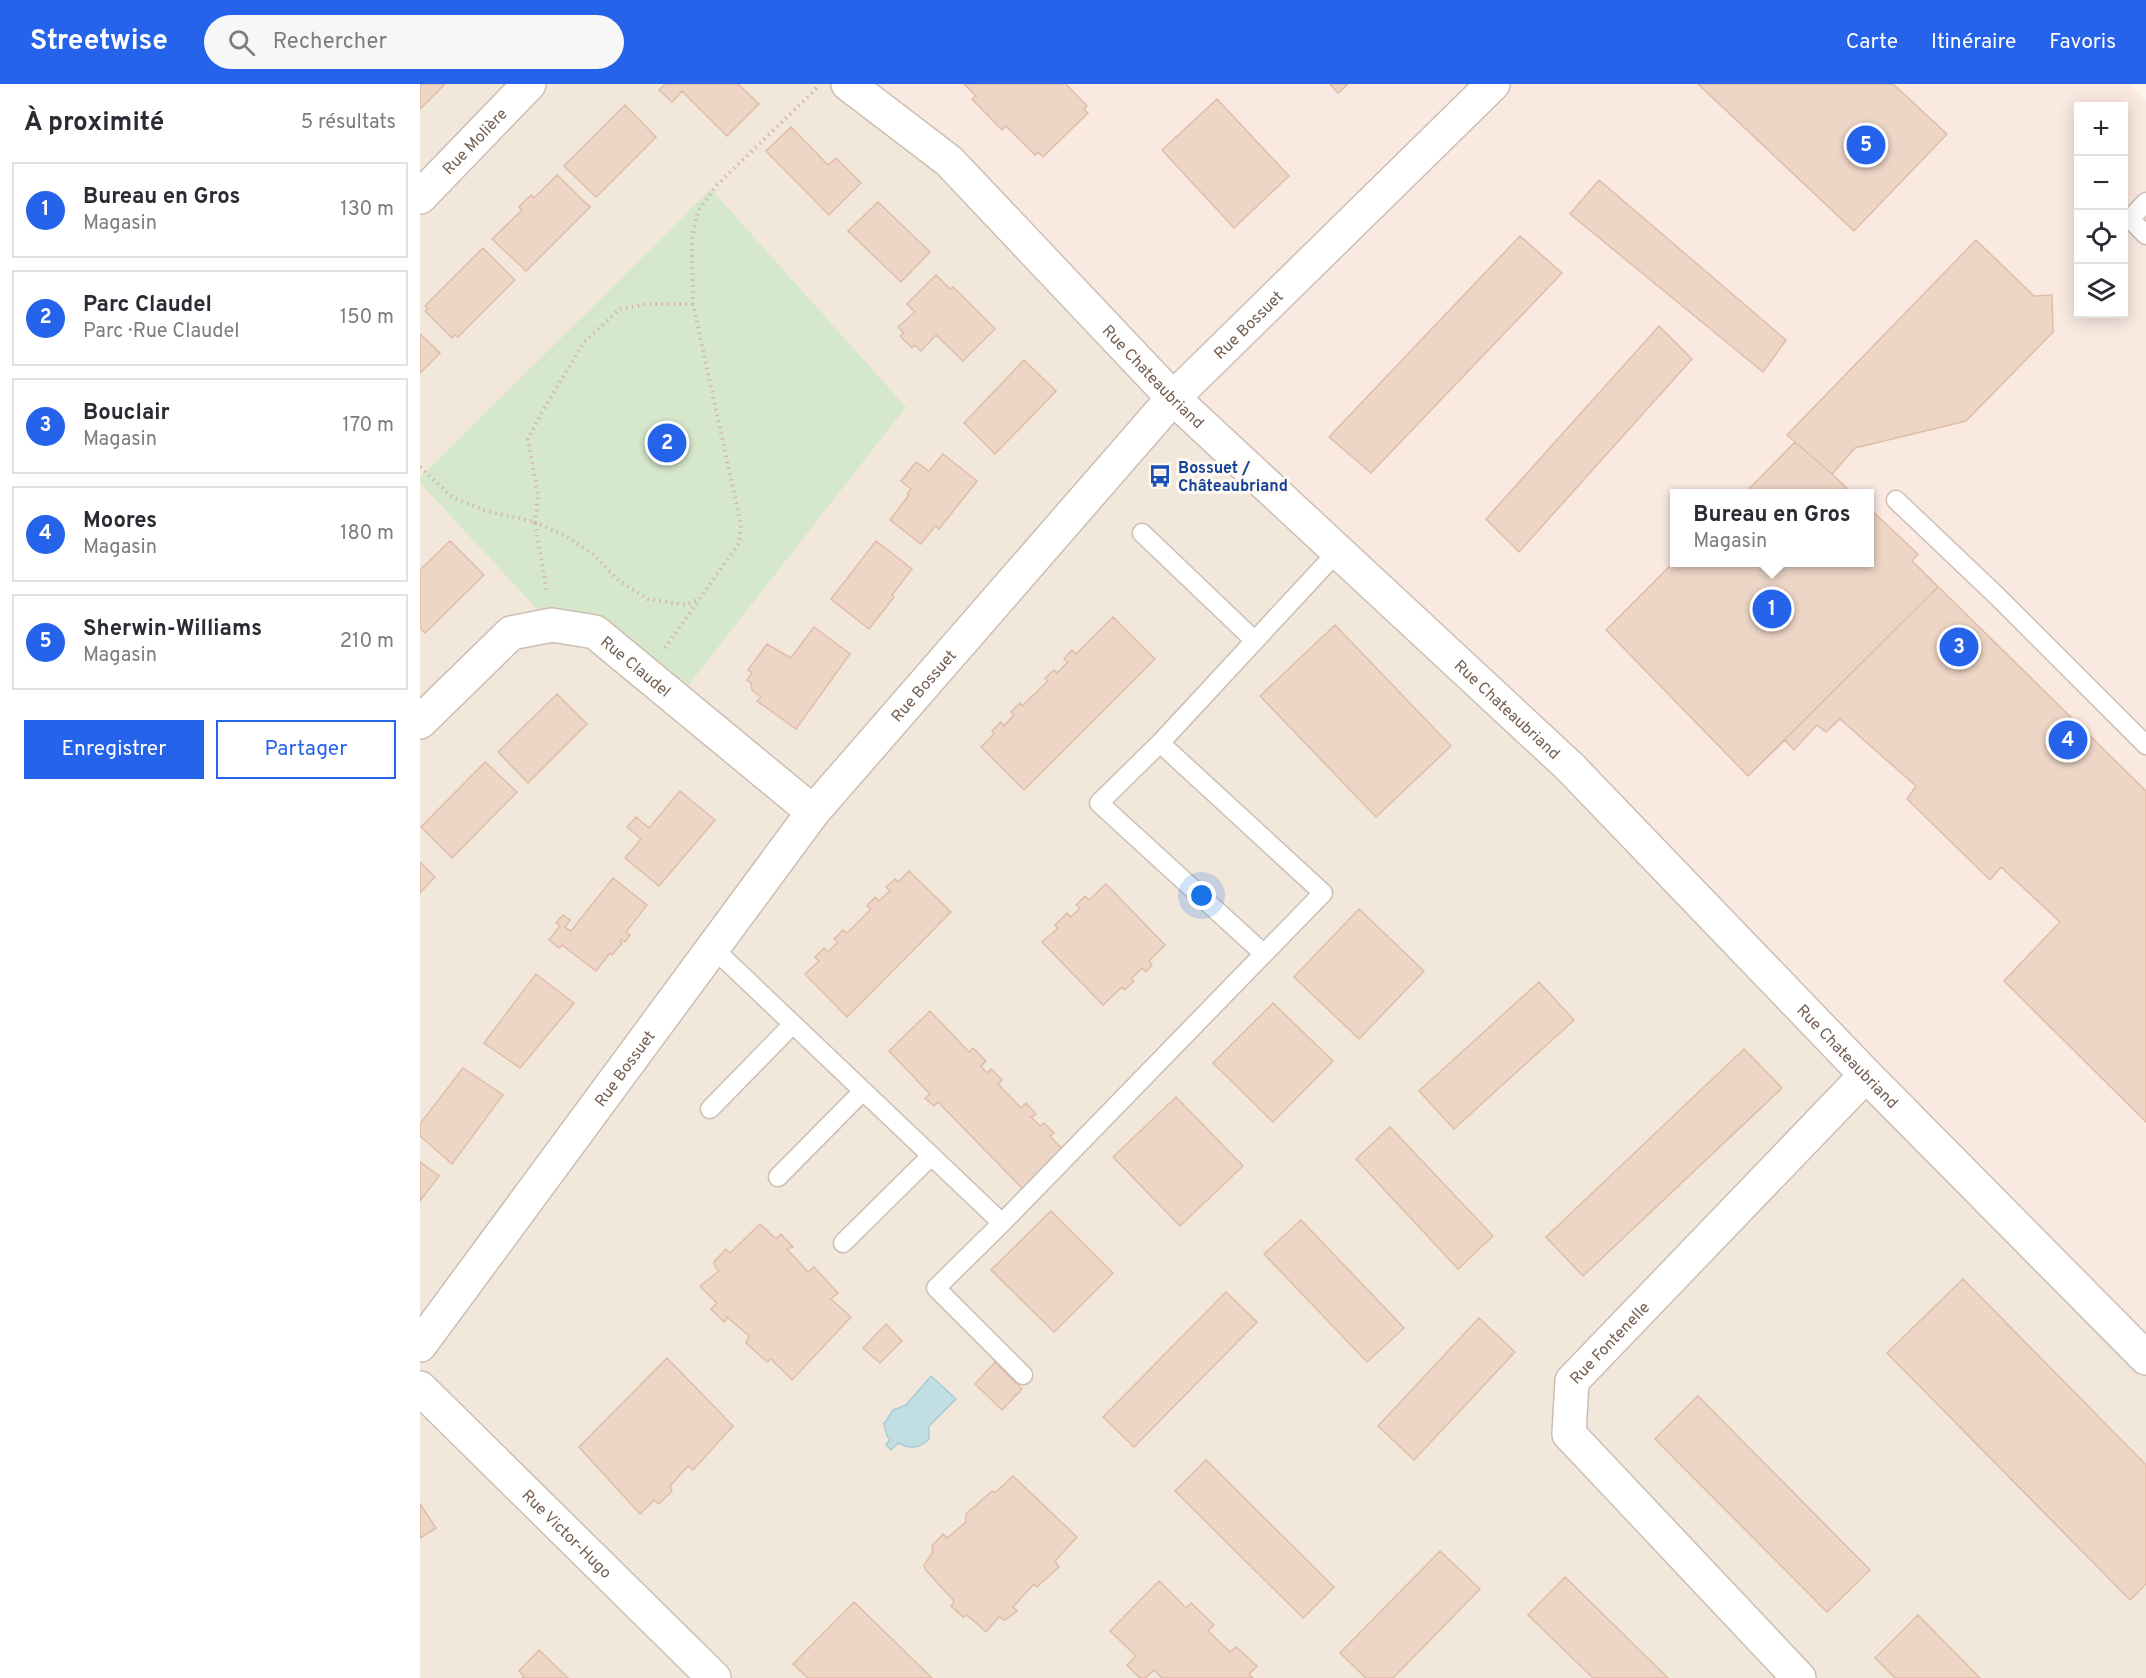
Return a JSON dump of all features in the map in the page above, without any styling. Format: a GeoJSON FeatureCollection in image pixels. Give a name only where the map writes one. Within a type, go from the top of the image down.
{"type":"FeatureCollection","features":[{"type":"Feature","properties":{"kind":"street","name":"Rue Molière"},"geometry":{"type":"LineString","coordinates":[[420,197],[529,84]]}},
{"type":"Feature","properties":{"kind":"street","name":"Rue Bossuet"},"geometry":{"type":"LineString","coordinates":[[420,1345],[813,812],[1173,398],[1493,84]]}},
{"type":"Feature","properties":{"kind":"street","name":"Rue Chateaubriand"},"geometry":{"type":"LineString","coordinates":[[860,87],[949,160],[1173,398],[1570,767],[1866,1075],[2146,1358]]}},
{"type":"Feature","properties":{"kind":"street","name":"Rue Claudel"},"geometry":{"type":"LineString","coordinates":[[420,722],[511,633],[552,625],[595,632],[813,812]]}},
{"type":"Feature","properties":{"kind":"street","name":"Rue Fontenelle"},"geometry":{"type":"LineString","coordinates":[[1799,1678],[1569,1434],[1572,1381],[1866,1075]]}},
{"type":"Feature","properties":{"kind":"street","name":"Rue Victor-Hugo"},"geometry":{"type":"LineString","coordinates":[[420,1388],[714,1678]]}},
{"type":"Feature","properties":{"kind":"lane"},"geometry":{"type":"LineString","coordinates":[[2146,202],[2130,219],[2146,235]]}},
{"type":"Feature","properties":{"kind":"lane"},"geometry":{"type":"LineString","coordinates":[[1896,500],[1998,597],[2146,745]]}},
{"type":"Feature","properties":{"kind":"lane"},"geometry":{"type":"LineString","coordinates":[[1142,533],[1254,640]]}},
{"type":"Feature","properties":{"kind":"lane"},"geometry":{"type":"LineString","coordinates":[[1264,954],[1099,803],[1160,743],[1338,551]]}},
{"type":"Feature","properties":{"kind":"lane"},"geometry":{"type":"LineString","coordinates":[[1023,1375],[936,1288],[1323,893],[1160,743]]}},
{"type":"Feature","properties":{"kind":"lane"},"geometry":{"type":"LineString","coordinates":[[713,948],[1002,1223]]}},
{"type":"Feature","properties":{"kind":"lane"},"geometry":{"type":"LineString","coordinates":[[710,1109],[793,1024]]}},
{"type":"Feature","properties":{"kind":"lane"},"geometry":{"type":"LineString","coordinates":[[778,1177],[863,1091]]}},
{"type":"Feature","properties":{"kind":"lane"},"geometry":{"type":"LineString","coordinates":[[843,1243],[931,1156]]}},
{"type":"Feature","properties":{"kind":"path"},"geometry":{"type":"LineString","coordinates":[[646,675],[739,543],[741,525],[693,304],[692,239],[698,211],[717,184],[822,84]]}},
{"type":"Feature","properties":{"kind":"path"},"geometry":{"type":"LineString","coordinates":[[552,625],[535,522],[538,496],[528,439],[584,342],[620,309],[647,304],[693,304]]}},
{"type":"Feature","properties":{"kind":"path"},"geometry":{"type":"LineString","coordinates":[[420,466],[452,497],[486,511],[535,522],[566,536],[594,555],[619,580],[648,599],[686,604],[699,599]]}},
{"type":"Feature","properties":{"kind":"shaded area"},"geometry":{"type":"Polygon","coordinates":[[[420,84],[870,84],[2146,1342],[2146,1678],[420,1678],[420,84]]]}},
{"type":"Feature","properties":{"kind":"shaded area"},"geometry":{"type":"Polygon","coordinates":[[[870,84],[2129,84],[2146,101],[2146,1342],[870,84]]]}},
{"type":"Feature","properties":{"kind":"green space"},"geometry":{"type":"Polygon","coordinates":[[[711,189],[906,407],[676,701],[552,625],[420,483],[420,478],[711,189]]]}},
{"type":"Feature","properties":{"kind":"water"},"geometry":{"type":"Polygon","coordinates":[[[931,1376],[956,1399],[929,1426],[929,1439],[922,1445],[914,1447],[898,1443],[891,1450],[886,1445],[890,1439],[884,1424],[893,1410],[906,1405],[931,1376]]]}},
{"type":"Feature","properties":{"kind":"building"},"geometry":{"type":"Polygon","coordinates":[[[420,84],[445,84],[420,109],[420,84]]]}},
{"type":"Feature","properties":{"kind":"building"},"geometry":{"type":"Polygon","coordinates":[[[665,84],[738,84],[759,104],[727,136],[682,91],[672,102],[659,90],[665,84]]]}},
{"type":"Feature","properties":{"kind":"building"},"geometry":{"type":"Polygon","coordinates":[[[964,84],[1066,84],[1087,106],[1084,109],[1088,113],[1043,157],[1038,152],[1035,155],[1006,126],[1002,130],[972,99],[976,96],[964,84]]]}},
{"type":"Feature","properties":{"kind":"building"},"geometry":{"type":"Polygon","coordinates":[[[1330,84],[1348,84],[1338,93],[1330,84]]]}},
{"type":"Feature","properties":{"kind":"building"},"geometry":{"type":"Polygon","coordinates":[[[1698,84],[1893,84],[1947,134],[1854,231],[1698,84]]]}},
{"type":"Feature","properties":{"kind":"building"},"geometry":{"type":"Polygon","coordinates":[[[1217,99],[1289,176],[1234,228],[1162,150],[1217,99]]]}},
{"type":"Feature","properties":{"kind":"building"},"geometry":{"type":"Polygon","coordinates":[[[625,105],[656,137],[596,197],[564,166],[625,105]]]}},
{"type":"Feature","properties":{"kind":"building"},"geometry":{"type":"Polygon","coordinates":[[[791,127],[828,165],[836,158],[861,183],[829,215],[766,151],[791,127]]]}},
{"type":"Feature","properties":{"kind":"building"},"geometry":{"type":"Polygon","coordinates":[[[557,175],[590,207],[526,271],[492,239],[522,210],[519,207],[531,195],[534,198],[557,175]]]}},
{"type":"Feature","properties":{"kind":"building"},"geometry":{"type":"Polygon","coordinates":[[[1599,180],[1786,340],[1763,372],[1570,214],[1599,180]]]}},
{"type":"Feature","properties":{"kind":"building"},"geometry":{"type":"Polygon","coordinates":[[[878,202],[930,252],[901,282],[848,231],[878,202]]]}},
{"type":"Feature","properties":{"kind":"building"},"geometry":{"type":"Polygon","coordinates":[[[1520,236],[1562,273],[1371,473],[1329,437],[1520,236]]]}},
{"type":"Feature","properties":{"kind":"building"},"geometry":{"type":"Polygon","coordinates":[[[1976,240],[2034,296],[2052,295],[2053,332],[1966,421],[1855,448],[1832,474],[1848,489],[1749,489],[1795,442],[1787,435],[1976,240]]]}},
{"type":"Feature","properties":{"kind":"building"},"geometry":{"type":"Polygon","coordinates":[[[483,248],[515,280],[458,337],[455,335],[452,338],[425,311],[428,308],[425,306],[483,248]]]}},
{"type":"Feature","properties":{"kind":"building"},"geometry":{"type":"Polygon","coordinates":[[[936,275],[950,289],[953,287],[995,329],[963,361],[936,335],[921,351],[915,345],[912,348],[900,336],[904,333],[898,327],[915,312],[907,304],[936,275]]]}},
{"type":"Feature","properties":{"kind":"building"},"geometry":{"type":"Polygon","coordinates":[[[1659,326],[1692,359],[1519,552],[1486,519],[1659,326]]]}},
{"type":"Feature","properties":{"kind":"building"},"geometry":{"type":"Polygon","coordinates":[[[420,334],[440,353],[420,373],[420,334]]]}},
{"type":"Feature","properties":{"kind":"building"},"geometry":{"type":"Polygon","coordinates":[[[1024,360],[1056,391],[995,454],[964,423],[1024,360]]]}},
{"type":"Feature","properties":{"kind":"building"},"geometry":{"type":"Polygon","coordinates":[[[1795,442],[1848,489],[1749,489],[1795,442]]]}},
{"type":"Feature","properties":{"kind":"building"},"geometry":{"type":"Polygon","coordinates":[[[943,454],[977,481],[939,529],[935,526],[921,544],[890,520],[909,495],[907,494],[911,489],[901,481],[916,462],[929,471],[943,454]]]}},
{"type":"Feature","properties":{"kind":"building"},"geometry":{"type":"Polygon","coordinates":[[[1874,513],[1918,554],[1912,561],[2146,791],[2146,1122],[2004,981],[2060,922],[2001,867],[1990,880],[1907,799],[1916,786],[1840,719],[1826,732],[1817,725],[1794,750],[1785,740],[1748,776],[1606,630],[1670,566],[1874,567],[1874,513]]]}},
{"type":"Feature","properties":{"kind":"building"},"geometry":{"type":"Polygon","coordinates":[[[1874,513],[1918,554],[1912,561],[1938,587],[1748,776],[1606,630],[1670,566],[1874,567],[1874,513]]]}},
{"type":"Feature","properties":{"kind":"building"},"geometry":{"type":"Polygon","coordinates":[[[450,541],[484,575],[425,633],[420,628],[420,570],[450,541]]]}},
{"type":"Feature","properties":{"kind":"building"},"geometry":{"type":"Polygon","coordinates":[[[876,541],[912,569],[869,629],[831,599],[876,541]]]}},
{"type":"Feature","properties":{"kind":"building"},"geometry":{"type":"Polygon","coordinates":[[[1113,617],[1155,659],[1024,790],[981,747],[994,734],[992,731],[1001,722],[1004,726],[1014,715],[1011,712],[1020,703],[1022,706],[1048,681],[1045,678],[1054,670],[1057,673],[1068,662],[1064,659],[1072,650],[1076,654],[1113,617]]]}},
{"type":"Feature","properties":{"kind":"building"},"geometry":{"type":"Polygon","coordinates":[[[1335,625],[1451,746],[1376,817],[1260,696],[1335,625]]]}},
{"type":"Feature","properties":{"kind":"building"},"geometry":{"type":"Polygon","coordinates":[[[814,627],[850,654],[796,729],[757,701],[761,697],[752,690],[751,683],[747,680],[752,673],[748,670],[767,644],[791,658],[814,627]]]}},
{"type":"Feature","properties":{"kind":"building"},"geometry":{"type":"Polygon","coordinates":[[[557,694],[587,724],[528,783],[498,752],[557,694]]]}},
{"type":"Feature","properties":{"kind":"building"},"geometry":{"type":"Polygon","coordinates":[[[485,762],[517,792],[452,858],[421,827],[485,762]]]}},
{"type":"Feature","properties":{"kind":"building"},"geometry":{"type":"Polygon","coordinates":[[[680,791],[715,820],[659,886],[625,858],[641,839],[627,827],[636,817],[649,828],[680,791]]]}},
{"type":"Feature","properties":{"kind":"building"},"geometry":{"type":"Polygon","coordinates":[[[420,862],[435,877],[420,893],[420,862]]]}},
{"type":"Feature","properties":{"kind":"building"},"geometry":{"type":"Polygon","coordinates":[[[909,871],[951,912],[847,1017],[805,974],[819,961],[815,957],[824,948],[828,952],[838,942],[834,939],[843,930],[847,933],[871,909],[867,906],[875,897],[879,901],[890,891],[886,887],[895,879],[898,882],[909,871]]]}},
{"type":"Feature","properties":{"kind":"building"},"geometry":{"type":"Polygon","coordinates":[[[613,878],[647,905],[626,932],[630,935],[625,942],[621,939],[622,943],[612,955],[610,953],[596,971],[562,945],[559,948],[549,940],[560,926],[556,923],[563,915],[570,920],[565,927],[571,931],[613,878]]]}},
{"type":"Feature","properties":{"kind":"building"},"geometry":{"type":"Polygon","coordinates":[[[1106,884],[1165,945],[1149,961],[1152,965],[1146,972],[1142,968],[1131,979],[1134,981],[1125,990],[1122,987],[1103,1005],[1042,942],[1058,928],[1055,925],[1067,913],[1071,917],[1080,908],[1076,905],[1085,896],[1089,900],[1106,884]]]}},
{"type":"Feature","properties":{"kind":"building"},"geometry":{"type":"Polygon","coordinates":[[[1359,909],[1424,971],[1359,1039],[1294,977],[1359,909]]]}},
{"type":"Feature","properties":{"kind":"building"},"geometry":{"type":"Polygon","coordinates":[[[536,974],[574,1003],[520,1068],[484,1043],[536,974]]]}},
{"type":"Feature","properties":{"kind":"building"},"geometry":{"type":"Polygon","coordinates":[[[1539,982],[1574,1020],[1454,1129],[1419,1091],[1539,982]]]}},
{"type":"Feature","properties":{"kind":"building"},"geometry":{"type":"Polygon","coordinates":[[[1273,1003],[1333,1061],[1273,1122],[1213,1063],[1273,1003]]]}},
{"type":"Feature","properties":{"kind":"building"},"geometry":{"type":"Polygon","coordinates":[[[930,1011],[969,1052],[973,1048],[986,1061],[981,1066],[987,1073],[991,1069],[1002,1080],[998,1084],[1021,1108],[1026,1103],[1036,1114],[1031,1117],[1040,1126],[1044,1123],[1054,1133],[1050,1136],[1063,1150],[1023,1189],[938,1102],[934,1106],[925,1098],[930,1094],[889,1051],[930,1011]]]}},
{"type":"Feature","properties":{"kind":"building"},"geometry":{"type":"Polygon","coordinates":[[[1744,1049],[1782,1088],[1583,1276],[1546,1237],[1744,1049]]]}},
{"type":"Feature","properties":{"kind":"building"},"geometry":{"type":"Polygon","coordinates":[[[463,1068],[503,1095],[452,1164],[420,1136],[420,1124],[463,1068]]]}},
{"type":"Feature","properties":{"kind":"building"},"geometry":{"type":"Polygon","coordinates":[[[1176,1097],[1243,1166],[1180,1226],[1113,1157],[1176,1097]]]}},
{"type":"Feature","properties":{"kind":"building"},"geometry":{"type":"Polygon","coordinates":[[[1390,1127],[1493,1236],[1458,1269],[1356,1159],[1390,1127]]]}},
{"type":"Feature","properties":{"kind":"building"},"geometry":{"type":"Polygon","coordinates":[[[420,1162],[439,1176],[420,1201],[420,1162]]]}},
{"type":"Feature","properties":{"kind":"building"},"geometry":{"type":"Polygon","coordinates":[[[1051,1211],[1113,1273],[1054,1332],[991,1270],[1051,1211]]]}},
{"type":"Feature","properties":{"kind":"building"},"geometry":{"type":"Polygon","coordinates":[[[1301,1220],[1404,1328],[1367,1362],[1264,1254],[1301,1220]]]}},
{"type":"Feature","properties":{"kind":"building"},"geometry":{"type":"Polygon","coordinates":[[[760,1224],[776,1239],[781,1234],[793,1247],[787,1249],[808,1272],[814,1267],[838,1293],[831,1299],[851,1317],[792,1380],[771,1359],[767,1362],[746,1343],[749,1336],[727,1317],[724,1322],[711,1309],[717,1303],[700,1286],[719,1271],[714,1262],[726,1249],[730,1253],[760,1224]]]}},
{"type":"Feature","properties":{"kind":"building"},"geometry":{"type":"Polygon","coordinates":[[[1963,1279],[2146,1465],[2146,1584],[2130,1600],[1887,1353],[1963,1279]]]}},
{"type":"Feature","properties":{"kind":"building"},"geometry":{"type":"Polygon","coordinates":[[[1226,1292],[1257,1322],[1134,1447],[1103,1417],[1226,1292]]]}},
{"type":"Feature","properties":{"kind":"building"},"geometry":{"type":"Polygon","coordinates":[[[1479,1318],[1515,1352],[1414,1460],[1378,1426],[1479,1318]]]}},
{"type":"Feature","properties":{"kind":"building"},"geometry":{"type":"Polygon","coordinates":[[[886,1324],[902,1341],[880,1363],[863,1348],[886,1324]]]}},
{"type":"Feature","properties":{"kind":"building"},"geometry":{"type":"Polygon","coordinates":[[[667,1358],[733,1426],[693,1470],[688,1466],[670,1486],[672,1491],[659,1504],[654,1500],[640,1514],[579,1447],[667,1358]]]}},
{"type":"Feature","properties":{"kind":"building"},"geometry":{"type":"Polygon","coordinates":[[[995,1362],[1022,1389],[1002,1410],[975,1384],[995,1362]]]}},
{"type":"Feature","properties":{"kind":"building"},"geometry":{"type":"Polygon","coordinates":[[[1698,1396],[1870,1570],[1827,1612],[1655,1439],[1698,1396]]]}},
{"type":"Feature","properties":{"kind":"building"},"geometry":{"type":"Polygon","coordinates":[[[1206,1460],[1334,1587],[1303,1618],[1175,1491],[1206,1460]]]}},
{"type":"Feature","properties":{"kind":"building"},"geometry":{"type":"Polygon","coordinates":[[[1013,1476],[1077,1537],[1055,1561],[1059,1567],[1037,1587],[1034,1584],[1013,1607],[1017,1611],[1005,1620],[999,1617],[986,1632],[967,1615],[963,1617],[951,1606],[954,1601],[924,1565],[933,1552],[932,1546],[943,1534],[947,1538],[966,1522],[966,1514],[1013,1476]]]}},
{"type":"Feature","properties":{"kind":"building"},"geometry":{"type":"Polygon","coordinates":[[[420,1504],[436,1528],[420,1538],[420,1504]]]}},
{"type":"Feature","properties":{"kind":"building"},"geometry":{"type":"Polygon","coordinates":[[[1440,1551],[1480,1589],[1393,1678],[1366,1678],[1340,1653],[1440,1551]]]}},
{"type":"Feature","properties":{"kind":"building"},"geometry":{"type":"Polygon","coordinates":[[[1565,1577],[1668,1678],[1593,1678],[1528,1615],[1565,1577]]]}},
{"type":"Feature","properties":{"kind":"building"},"geometry":{"type":"Polygon","coordinates":[[[1159,1581],[1186,1608],[1191,1603],[1214,1625],[1208,1631],[1230,1652],[1236,1647],[1257,1666],[1249,1674],[1253,1678],[1162,1678],[1154,1670],[1145,1678],[1140,1678],[1127,1665],[1136,1656],[1110,1631],[1159,1581]]]}},
{"type":"Feature","properties":{"kind":"building"},"geometry":{"type":"Polygon","coordinates":[[[854,1602],[932,1678],[808,1678],[793,1664],[854,1602]]]}},
{"type":"Feature","properties":{"kind":"building"},"geometry":{"type":"Polygon","coordinates":[[[1918,1615],[1980,1678],[1895,1678],[1875,1658],[1918,1615]]]}},
{"type":"Feature","properties":{"kind":"building"},"geometry":{"type":"Polygon","coordinates":[[[539,1650],[568,1678],[522,1678],[524,1676],[519,1671],[539,1650]]]}},
{"type":"Feature","properties":{"kind":"place","name":"Sherwin-Williams"},"geometry":{"type":"Point","coordinates":[1866,145]}},
{"type":"Feature","properties":{"kind":"place","name":"Parc Claudel"},"geometry":{"type":"Point","coordinates":[667,443]}},
{"type":"Feature","properties":{"kind":"place","name":"Bossuet / Châteaubriand"},"geometry":{"type":"Point","coordinates":[1160,476]}},
{"type":"Feature","properties":{"kind":"place","name":"Bureau en Gros"},"geometry":{"type":"Point","coordinates":[1772,609]}},
{"type":"Feature","properties":{"kind":"place","name":"Bouclair"},"geometry":{"type":"Point","coordinates":[1959,647]}},
{"type":"Feature","properties":{"kind":"place","name":"Moores"},"geometry":{"type":"Point","coordinates":[2068,740]}}]}
